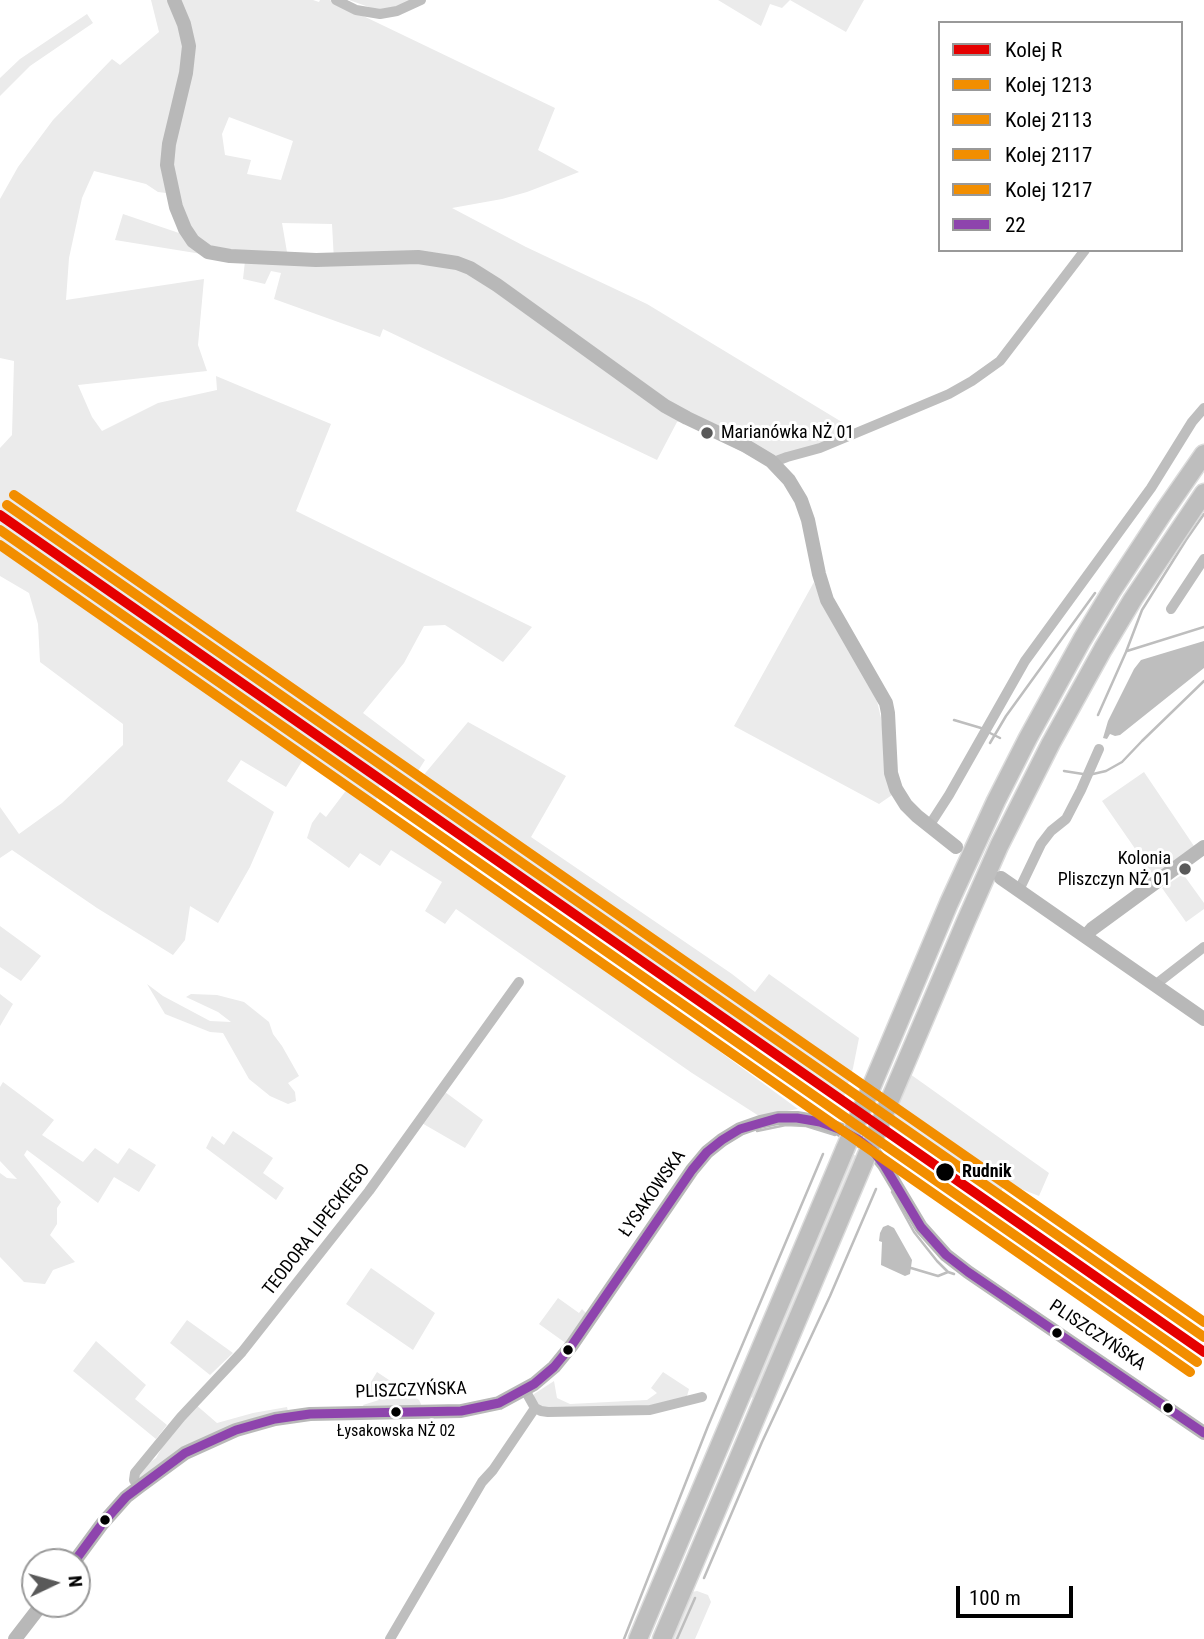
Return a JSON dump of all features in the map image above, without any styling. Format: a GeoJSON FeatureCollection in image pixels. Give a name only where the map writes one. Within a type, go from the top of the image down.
{"type":"FeatureCollection","features":[{"type":"Feature","properties":{"kind":"highway"},"geometry":{"type":"LineString","coordinates":[[638,1639],[954,892],[996,801],[1028,738],[1111,592],[1204,454]]}},
{"type":"Feature","properties":{"kind":"highway"},"geometry":{"type":"LineString","coordinates":[[663,1639],[999,846],[1051,743],[1103,649],[1204,493]]}},
{"type":"Feature","properties":{"kind":"street"},"geometry":{"type":"LineString","coordinates":[[174,0],[189,46],[167,165],[179,216],[190,237],[200,247],[230,256],[316,260],[418,257],[442,259],[470,268],[665,406],[746,446],[774,464],[789,480],[801,500],[819,574],[830,606],[886,703],[889,717],[890,768],[894,785],[906,805],[956,847]]}},
{"type":"Feature","properties":{"kind":"street"},"geometry":{"type":"LineString","coordinates":[[336,0],[356,10],[380,14],[397,11],[421,0]]}},
{"type":"Feature","properties":{"kind":"street"},"geometry":{"type":"LineString","coordinates":[[774,464],[786,457],[820,448],[880,423],[949,394],[972,381],[1000,361],[1083,252]]}},
{"type":"Feature","properties":{"kind":"street"},"geometry":{"type":"LineString","coordinates":[[929,826],[1025,661],[1151,488],[1192,422],[1204,408]]}},
{"type":"Feature","properties":{"kind":"street"},"geometry":{"type":"LineString","coordinates":[[1171,609],[1204,559]]}},
{"type":"Feature","properties":{"kind":"street"},"geometry":{"type":"LineString","coordinates":[[1019,890],[1041,844],[1051,831],[1066,819],[1098,749]]}},
{"type":"Feature","properties":{"kind":"street"},"geometry":{"type":"LineString","coordinates":[[1086,936],[1204,848]]}},
{"type":"Feature","properties":{"kind":"street"},"geometry":{"type":"LineString","coordinates":[[1001,878],[1204,1019]]}},
{"type":"Feature","properties":{"kind":"street"},"geometry":{"type":"LineString","coordinates":[[1155,985],[1204,947]]}},
{"type":"Feature","properties":{"kind":"street","name":"TEODORA LIPECKIEGO"},"geometry":{"type":"LineString","coordinates":[[139,1487],[134,1480],[135,1473],[242,1352],[369,1191],[519,982]]}},
{"type":"Feature","properties":{"kind":"street","name":"ŁYSAKOWSKA"},"geometry":{"type":"LineString","coordinates":[[525,1390],[542,1378],[565,1354],[702,1158],[728,1136],[760,1122],[787,1118],[807,1119],[829,1124],[859,1140],[873,1151],[884,1165],[926,1235],[968,1272]]}},
{"type":"Feature","properties":{"kind":"street","name":"PLISZCZYŃSKA"},"geometry":{"type":"LineString","coordinates":[[968,1272],[1204,1433]]}},
{"type":"Feature","properties":{"kind":"street"},"geometry":{"type":"LineString","coordinates":[[525,1390],[535,1408],[548,1412],[650,1410],[702,1397]]}},
{"type":"Feature","properties":{"kind":"street","name":"PLISZCZYŃSKA"},"geometry":{"type":"LineString","coordinates":[[84,1548],[110,1514],[139,1487],[195,1448],[236,1430],[286,1417],[321,1414],[461,1411],[493,1405],[525,1390]]}},
{"type":"Feature","properties":{"kind":"street"},"geometry":{"type":"LineString","coordinates":[[390,1639],[482,1482],[535,1408]]}},
{"type":"Feature","properties":{"kind":"street"},"geometry":{"type":"LineString","coordinates":[[15,1639],[31,1618]]}},
{"type":"Feature","properties":{"kind":"shaded area"},"geometry":{"type":"Polygon","coordinates":[[[151,0],[330,0],[555,108],[538,150],[579,172],[527,192],[452,208],[526,247],[647,304],[860,433],[770,467],[683,420],[677,422],[657,460],[383,329],[380,337],[274,299],[281,273],[271,271],[265,284],[243,279],[245,261],[115,240],[123,214],[179,233],[166,193],[158,192],[146,184],[94,171],[82,198],[69,258],[66,300],[204,279],[198,345],[207,371],[78,385],[92,417],[102,431],[158,403],[217,390],[216,376],[331,424],[296,511],[532,627],[503,662],[445,625],[424,626],[404,663],[363,713],[425,760],[418,771],[422,777],[468,722],[566,776],[531,837],[755,992],[769,974],[859,1038],[844,1097],[383,775],[376,806],[495,886],[494,891],[573,944],[798,1109],[759,1116],[692,1073],[456,909],[445,924],[425,911],[442,882],[391,850],[380,866],[360,853],[349,868],[307,838],[312,823],[320,812],[326,817],[348,788],[304,758],[286,787],[241,760],[227,781],[274,812],[250,867],[218,923],[190,906],[185,940],[173,955],[97,908],[12,850],[0,858],[0,807],[19,834],[62,803],[123,745],[123,724],[40,662],[38,624],[29,593],[0,576],[0,448],[12,435],[14,361],[0,358],[0,199],[18,167],[53,120],[112,59],[120,65],[159,32],[151,0]],[[229,117],[222,134],[225,155],[251,160],[247,174],[281,180],[293,141],[229,117]],[[282,223],[287,252],[334,261],[332,224],[282,223]]]}},
{"type":"Feature","properties":{"kind":"shaded area"},"geometry":{"type":"Polygon","coordinates":[[[349,0],[414,0],[405,6],[380,11],[349,0]]]}},
{"type":"Feature","properties":{"kind":"shaded area"},"geometry":{"type":"Polygon","coordinates":[[[718,0],[790,0],[782,8],[770,4],[761,26],[718,0]]]}},
{"type":"Feature","properties":{"kind":"shaded area"},"geometry":{"type":"Polygon","coordinates":[[[790,0],[864,0],[846,32],[790,0]]]}},
{"type":"Feature","properties":{"kind":"shaded area"},"geometry":{"type":"Polygon","coordinates":[[[87,14],[93,23],[30,66],[0,96],[0,78],[20,59],[87,14]]]}},
{"type":"Feature","properties":{"kind":"shaded area"},"geometry":{"type":"Polygon","coordinates":[[[814,582],[877,701],[892,795],[879,804],[734,726],[814,582]]]}},
{"type":"Feature","properties":{"kind":"shaded area"},"geometry":{"type":"Polygon","coordinates":[[[1204,641],[1204,668],[1120,735],[1110,734],[1107,739],[1103,738],[1108,721],[1141,660],[1204,641]]]}},
{"type":"Feature","properties":{"kind":"shaded area"},"geometry":{"type":"Polygon","coordinates":[[[1144,772],[1194,846],[1154,876],[1102,801],[1144,772]]]}},
{"type":"Feature","properties":{"kind":"shaded area"},"geometry":{"type":"Polygon","coordinates":[[[1183,874],[1204,903],[1204,909],[1186,922],[1162,888],[1183,874]]]}},
{"type":"Feature","properties":{"kind":"shaded area"},"geometry":{"type":"Polygon","coordinates":[[[0,926],[41,956],[21,981],[0,967],[0,926]]]}},
{"type":"Feature","properties":{"kind":"shaded area"},"geometry":{"type":"Polygon","coordinates":[[[147,984],[163,996],[210,1021],[231,1022],[218,1012],[186,997],[191,994],[217,995],[244,1002],[269,1022],[273,1034],[299,1076],[288,1083],[295,1092],[296,1101],[288,1104],[270,1096],[249,1079],[223,1033],[210,1032],[165,1014],[147,984]]]}},
{"type":"Feature","properties":{"kind":"shaded area"},"geometry":{"type":"Polygon","coordinates":[[[0,994],[13,1004],[0,1026],[0,994]]]}},
{"type":"Feature","properties":{"kind":"shaded area"},"geometry":{"type":"Polygon","coordinates":[[[910,1074],[1049,1173],[1039,1196],[1011,1185],[1003,1188],[997,1198],[889,1125],[910,1074]]]}},
{"type":"Feature","properties":{"kind":"shaded area"},"geometry":{"type":"Polygon","coordinates":[[[3,1082],[54,1120],[42,1135],[83,1162],[95,1148],[118,1164],[129,1148],[156,1165],[139,1192],[114,1177],[98,1203],[27,1150],[24,1155],[61,1202],[57,1208],[57,1224],[50,1235],[75,1262],[53,1270],[45,1284],[24,1282],[0,1257],[0,1173],[7,1178],[17,1179],[0,1161],[0,1087],[3,1082]]]}},
{"type":"Feature","properties":{"kind":"shaded area"},"geometry":{"type":"Polygon","coordinates":[[[445,1092],[483,1120],[465,1148],[420,1122],[445,1092]]]}},
{"type":"Feature","properties":{"kind":"shaded area"},"geometry":{"type":"Polygon","coordinates":[[[233,1131],[273,1158],[263,1173],[284,1188],[276,1200],[206,1148],[212,1136],[224,1145],[233,1131]]]}},
{"type":"Feature","properties":{"kind":"shaded area"},"geometry":{"type":"Polygon","coordinates":[[[853,1154],[856,1156],[848,1187],[758,1400],[746,1395],[837,1182],[853,1154]]]}},
{"type":"Feature","properties":{"kind":"shaded area"},"geometry":{"type":"Polygon","coordinates":[[[888,1225],[894,1228],[912,1260],[910,1274],[905,1276],[881,1265],[880,1233],[883,1227],[888,1225]]]}},
{"type":"Feature","properties":{"kind":"shaded area"},"geometry":{"type":"Polygon","coordinates":[[[371,1268],[435,1313],[413,1350],[346,1304],[371,1268]]]}},
{"type":"Feature","properties":{"kind":"shaded area"},"geometry":{"type":"Polygon","coordinates":[[[558,1298],[579,1313],[582,1309],[587,1314],[567,1344],[539,1324],[558,1298]]]}},
{"type":"Feature","properties":{"kind":"shaded area"},"geometry":{"type":"Polygon","coordinates":[[[187,1320],[233,1353],[210,1375],[170,1343],[187,1320]]]}},
{"type":"Feature","properties":{"kind":"shaded area"},"geometry":{"type":"Polygon","coordinates":[[[96,1341],[146,1385],[135,1399],[167,1425],[156,1439],[73,1371],[96,1341]]]}},
{"type":"Feature","properties":{"kind":"shaded area"},"geometry":{"type":"Polygon","coordinates":[[[377,1372],[419,1400],[420,1407],[365,1409],[363,1405],[379,1400],[366,1390],[377,1372]]]}},
{"type":"Feature","properties":{"kind":"shaded area"},"geometry":{"type":"Polygon","coordinates":[[[663,1372],[689,1389],[687,1396],[650,1407],[542,1409],[533,1402],[534,1394],[554,1381],[557,1398],[570,1404],[647,1400],[657,1393],[651,1388],[663,1372]]]}},
{"type":"Feature","properties":{"kind":"shaded area"},"geometry":{"type":"Polygon","coordinates":[[[195,1404],[217,1423],[287,1407],[288,1411],[140,1480],[138,1476],[146,1465],[156,1458],[168,1437],[195,1404]]]}},
{"type":"Feature","properties":{"kind":"shaded area"},"geometry":{"type":"Polygon","coordinates":[[[692,1592],[708,1595],[711,1602],[695,1639],[671,1639],[692,1592]]]}},
{"type":"Feature","properties":{"kind":"waterway"},"geometry":{"type":"LineString","coordinates":[[1098,715],[1142,610],[1204,514]]}},
{"type":"Feature","properties":{"kind":"waterway"},"geometry":{"type":"LineString","coordinates":[[990,743],[1006,716],[1095,593]]}},
{"type":"Feature","properties":{"kind":"waterway"},"geometry":{"type":"LineString","coordinates":[[1127,651],[1204,627]]}},
{"type":"Feature","properties":{"kind":"waterway"},"geometry":{"type":"LineString","coordinates":[[1093,774],[1106,771],[1122,762],[1204,681]]}},
{"type":"Feature","properties":{"kind":"waterway"},"geometry":{"type":"LineString","coordinates":[[954,720],[981,728]]}},
{"type":"Feature","properties":{"kind":"waterway"},"geometry":{"type":"LineString","coordinates":[[990,733],[1000,738]]}},
{"type":"Feature","properties":{"kind":"waterway"},"geometry":{"type":"LineString","coordinates":[[1064,771],[1083,774]]}},
{"type":"Feature","properties":{"kind":"waterway"},"geometry":{"type":"LineString","coordinates":[[757,1131],[786,1125],[806,1126],[835,1135]]}},
{"type":"Feature","properties":{"kind":"waterway"},"geometry":{"type":"LineString","coordinates":[[624,1639],[708,1426],[823,1154]]}},
{"type":"Feature","properties":{"kind":"waterway"},"geometry":{"type":"LineString","coordinates":[[704,1578],[876,1189]]}},
{"type":"Feature","properties":{"kind":"waterway"},"geometry":{"type":"LineString","coordinates":[[892,1192],[914,1232],[948,1272]]}},
{"type":"Feature","properties":{"kind":"waterway"},"geometry":{"type":"LineString","coordinates":[[911,1268],[938,1276],[948,1272],[954,1274]]}},
{"type":"Feature","properties":{"kind":"waterway"},"geometry":{"type":"LineString","coordinates":[[677,1639],[695,1598]]}},
{"type":"Feature","properties":{"kind":"rail line","name":"1217"},"geometry":{"type":"LineString","coordinates":[[14,495],[1204,1322]]}},
{"type":"Feature","properties":{"kind":"rail line","name":"2113"},"geometry":{"type":"LineString","coordinates":[[7,505],[1204,1337]]}},
{"type":"Feature","properties":{"kind":"rail line","name":"R"},"geometry":{"type":"LineString","coordinates":[[0,515],[1204,1352]]}},
{"type":"Feature","properties":{"kind":"rail line","name":"1213"},"geometry":{"type":"LineString","coordinates":[[0,530],[1197,1362]]}},
{"type":"Feature","properties":{"kind":"rail line","name":"2117"},"geometry":{"type":"LineString","coordinates":[[0,545],[1190,1372]]}},
{"type":"Feature","properties":{"kind":"transit line","name":"22"},"geometry":{"type":"LineString","coordinates":[[84,1548],[126,1497],[185,1453],[236,1430],[275,1419],[310,1414],[461,1411],[499,1403],[534,1384],[554,1367],[572,1345],[707,1152],[740,1129],[778,1118],[820,1122],[859,1140],[873,1151],[884,1165],[921,1227],[946,1255],[1204,1433]]}},
{"type":"Feature","properties":{"kind":"place","name":"Marianówka NŻ 01"},"geometry":{"type":"Point","coordinates":[707,433]}},
{"type":"Feature","properties":{"kind":"place","name":"Kolonia Pliszczyn NŻ 01"},"geometry":{"type":"Point","coordinates":[1185,869]}},
{"type":"Feature","properties":{"kind":"place","name":"Rudnik"},"geometry":{"type":"Point","coordinates":[945,1172]}},
{"type":"Feature","properties":{"kind":"place","name":"Łysakowska NŻ 02"},"geometry":{"type":"Point","coordinates":[396,1412]}}]}
